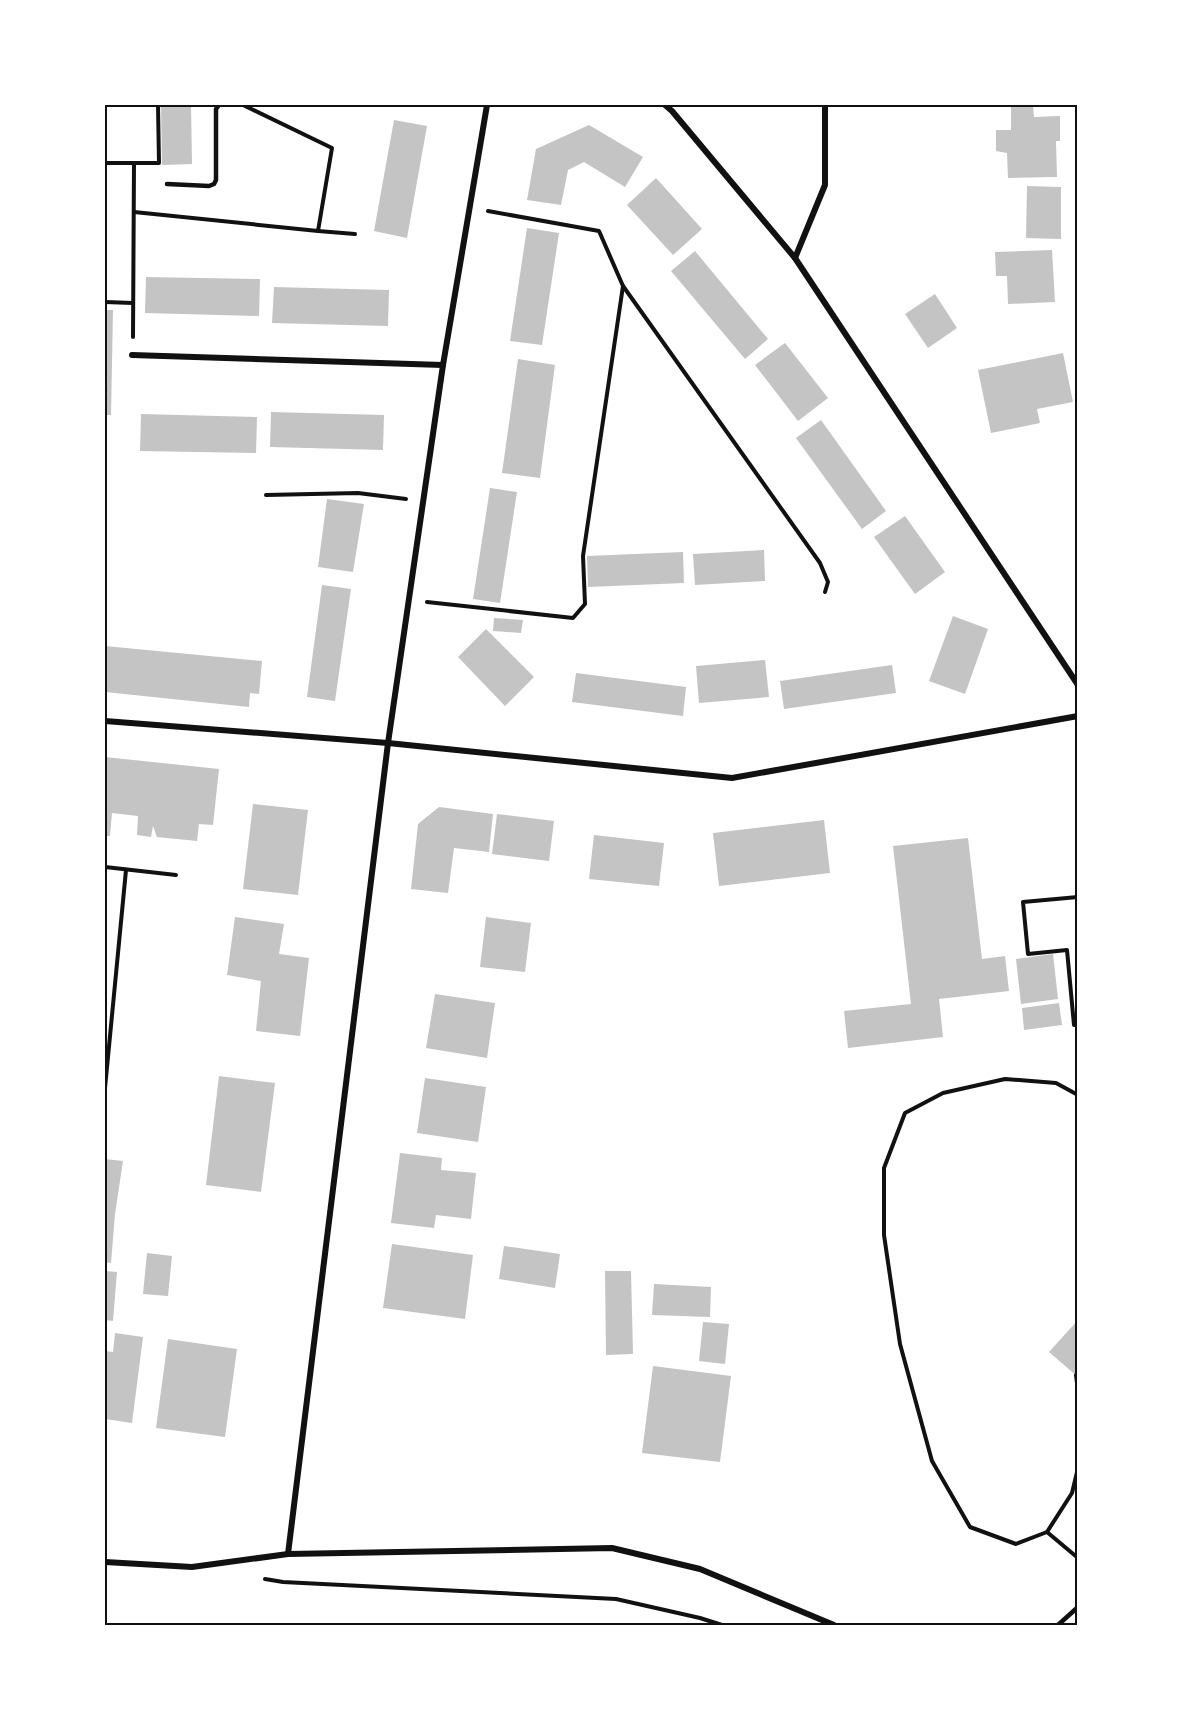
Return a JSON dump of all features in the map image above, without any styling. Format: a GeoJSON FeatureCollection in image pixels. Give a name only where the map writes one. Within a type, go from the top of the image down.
{"type":"FeatureCollection","features":[{"type":"Feature","properties":{"kind":"street"},"geometry":{"type":"LineString","coordinates":[[288,1554],[387,743],[443,365],[487,105]]}},
{"type":"Feature","properties":{"kind":"street"},"geometry":{"type":"LineString","coordinates":[[665,105],[795,258],[1078,686]]}},
{"type":"Feature","properties":{"kind":"street"},"geometry":{"type":"LineString","coordinates":[[795,258],[825,185],[825,105]]}},
{"type":"Feature","properties":{"kind":"street"},"geometry":{"type":"LineString","coordinates":[[132,356],[443,365]]}},
{"type":"Feature","properties":{"kind":"street"},"geometry":{"type":"LineString","coordinates":[[105,721],[387,743],[732,778],[1078,716]]}},
{"type":"Feature","properties":{"kind":"street"},"geometry":{"type":"LineString","coordinates":[[105,1562],[192,1566],[288,1554],[612,1548],[699,1569],[834,1625]]}},
{"type":"Feature","properties":{"kind":"lane"},"geometry":{"type":"LineString","coordinates":[[167,184],[209,186],[214,184],[216,180],[216,109],[219,105]]}},
{"type":"Feature","properties":{"kind":"lane"},"geometry":{"type":"LineString","coordinates":[[1078,154],[1078,196]]}},
{"type":"Feature","properties":{"kind":"lane"},"geometry":{"type":"LineString","coordinates":[[1058,1625],[1078,1607]]}},
{"type":"Feature","properties":{"kind":"path"},"geometry":{"type":"LineString","coordinates":[[105,163],[159,163],[158,105]]}},
{"type":"Feature","properties":{"kind":"path"},"geometry":{"type":"LineString","coordinates":[[243,105],[332,148],[318,231]]}},
{"type":"Feature","properties":{"kind":"path"},"geometry":{"type":"LineString","coordinates":[[132,356],[134,163]]}},
{"type":"Feature","properties":{"kind":"path"},"geometry":{"type":"LineString","coordinates":[[469,208],[599,231],[623,286],[820,563],[828,582],[825,592]]}},
{"type":"Feature","properties":{"kind":"path"},"geometry":{"type":"LineString","coordinates":[[134,212],[354,234]]}},
{"type":"Feature","properties":{"kind":"path"},"geometry":{"type":"LineString","coordinates":[[409,600],[573,618],[585,604],[583,556],[623,286]]}},
{"type":"Feature","properties":{"kind":"path"},"geometry":{"type":"LineString","coordinates":[[105,302],[133,303]]}},
{"type":"Feature","properties":{"kind":"path"},"geometry":{"type":"LineString","coordinates":[[266,495],[358,493],[423,502]]}},
{"type":"Feature","properties":{"kind":"path"},"geometry":{"type":"LineString","coordinates":[[105,867],[176,875]]}},
{"type":"Feature","properties":{"kind":"path"},"geometry":{"type":"LineString","coordinates":[[105,1088],[126,870]]}},
{"type":"Feature","properties":{"kind":"path"},"geometry":{"type":"LineString","coordinates":[[1078,897],[1023,902],[1028,954],[1067,951],[1074,1025],[1078,1025]]}},
{"type":"Feature","properties":{"kind":"path"},"geometry":{"type":"LineString","coordinates":[[1078,1095],[1056,1083],[1005,1079],[944,1093],[905,1113],[884,1168],[884,1235],[900,1344],[932,1461],[970,1527],[1016,1544],[1047,1532],[1072,1493],[1078,1468]]}},
{"type":"Feature","properties":{"kind":"path"},"geometry":{"type":"LineString","coordinates":[[1076,1375],[1078,1391]]}},
{"type":"Feature","properties":{"kind":"path"},"geometry":{"type":"LineString","coordinates":[[1047,1532],[1078,1558]]}},
{"type":"Feature","properties":{"kind":"path"},"geometry":{"type":"LineString","coordinates":[[260,1578],[283,1582],[616,1599],[722,1625]]}},
{"type":"Feature","properties":{"kind":"building"},"geometry":{"type":"Polygon","coordinates":[[[161,105],[191,105],[192,164],[162,165],[161,105]]]}},
{"type":"Feature","properties":{"kind":"building"},"geometry":{"type":"Polygon","coordinates":[[[1011,105],[1033,105],[1034,117],[1060,116],[1060,141],[1056,141],[1057,177],[1008,178],[1007,153],[996,151],[996,130],[1011,130],[1011,105]]]}},
{"type":"Feature","properties":{"kind":"building"},"geometry":{"type":"Polygon","coordinates":[[[394,120],[427,126],[407,238],[374,231],[394,120]]]}},
{"type":"Feature","properties":{"kind":"building"},"geometry":{"type":"Polygon","coordinates":[[[589,125],[643,157],[625,187],[584,162],[568,170],[561,205],[527,200],[536,149],[589,125]]]}},
{"type":"Feature","properties":{"kind":"building"},"geometry":{"type":"Polygon","coordinates":[[[656,178],[702,229],[673,255],[627,205],[656,178]]]}},
{"type":"Feature","properties":{"kind":"building"},"geometry":{"type":"Polygon","coordinates":[[[1027,186],[1061,187],[1061,239],[1026,238],[1027,186]]]}},
{"type":"Feature","properties":{"kind":"building"},"geometry":{"type":"Polygon","coordinates":[[[527,228],[559,233],[542,345],[510,341],[527,228]]]}},
{"type":"Feature","properties":{"kind":"building"},"geometry":{"type":"Polygon","coordinates":[[[1052,250],[1055,302],[1008,304],[1007,276],[996,276],[995,252],[1052,250]]]}},
{"type":"Feature","properties":{"kind":"building"},"geometry":{"type":"Polygon","coordinates":[[[695,251],[768,339],[745,359],[671,271],[695,251]]]}},
{"type":"Feature","properties":{"kind":"building"},"geometry":{"type":"Polygon","coordinates":[[[146,277],[260,279],[259,316],[145,313],[146,277]]]}},
{"type":"Feature","properties":{"kind":"building"},"geometry":{"type":"Polygon","coordinates":[[[274,287],[389,290],[388,326],[272,323],[274,287]]]}},
{"type":"Feature","properties":{"kind":"building"},"geometry":{"type":"Polygon","coordinates":[[[935,294],[957,328],[928,348],[905,314],[935,294]]]}},
{"type":"Feature","properties":{"kind":"building"},"geometry":{"type":"Polygon","coordinates":[[[105,310],[113,310],[111,415],[105,415],[105,310]]]}},
{"type":"Feature","properties":{"kind":"building"},"geometry":{"type":"Polygon","coordinates":[[[785,343],[828,398],[798,421],[755,365],[785,343]]]}},
{"type":"Feature","properties":{"kind":"building"},"geometry":{"type":"Polygon","coordinates":[[[1063,353],[1073,402],[1037,409],[1040,423],[991,433],[978,370],[1063,353]]]}},
{"type":"Feature","properties":{"kind":"building"},"geometry":{"type":"Polygon","coordinates":[[[518,359],[555,365],[540,478],[502,473],[518,359]]]}},
{"type":"Feature","properties":{"kind":"building"},"geometry":{"type":"Polygon","coordinates":[[[271,412],[384,415],[383,450],[270,447],[271,412]]]}},
{"type":"Feature","properties":{"kind":"building"},"geometry":{"type":"Polygon","coordinates":[[[141,414],[257,417],[256,453],[140,451],[141,414]]]}},
{"type":"Feature","properties":{"kind":"building"},"geometry":{"type":"Polygon","coordinates":[[[821,420],[886,511],[862,529],[796,438],[821,420]]]}},
{"type":"Feature","properties":{"kind":"building"},"geometry":{"type":"Polygon","coordinates":[[[490,488],[517,492],[500,603],[473,599],[490,488]]]}},
{"type":"Feature","properties":{"kind":"building"},"geometry":{"type":"Polygon","coordinates":[[[327,499],[364,504],[353,572],[318,567],[327,499]]]}},
{"type":"Feature","properties":{"kind":"building"},"geometry":{"type":"Polygon","coordinates":[[[905,516],[945,572],[915,594],[874,537],[905,516]]]}},
{"type":"Feature","properties":{"kind":"building"},"geometry":{"type":"Polygon","coordinates":[[[764,550],[765,581],[695,585],[693,554],[764,550]]]}},
{"type":"Feature","properties":{"kind":"building"},"geometry":{"type":"Polygon","coordinates":[[[683,552],[684,583],[588,587],[587,556],[683,552]]]}},
{"type":"Feature","properties":{"kind":"building"},"geometry":{"type":"Polygon","coordinates":[[[322,585],[351,589],[335,701],[307,697],[322,585]]]}},
{"type":"Feature","properties":{"kind":"building"},"geometry":{"type":"Polygon","coordinates":[[[953,616],[988,629],[965,694],[929,681],[953,616]]]}},
{"type":"Feature","properties":{"kind":"building"},"geometry":{"type":"Polygon","coordinates":[[[494,618],[523,620],[521,633],[493,631],[494,618]]]}},
{"type":"Feature","properties":{"kind":"building"},"geometry":{"type":"Polygon","coordinates":[[[486,629],[534,677],[505,706],[458,657],[486,629]]]}},
{"type":"Feature","properties":{"kind":"building"},"geometry":{"type":"Polygon","coordinates":[[[105,646],[262,661],[259,694],[250,693],[249,707],[105,692],[105,646]]]}},
{"type":"Feature","properties":{"kind":"building"},"geometry":{"type":"Polygon","coordinates":[[[765,660],[769,697],[699,703],[696,666],[765,660]]]}},
{"type":"Feature","properties":{"kind":"building"},"geometry":{"type":"Polygon","coordinates":[[[892,665],[896,693],[784,709],[780,681],[892,665]]]}},
{"type":"Feature","properties":{"kind":"building"},"geometry":{"type":"Polygon","coordinates":[[[576,673],[686,687],[683,716],[572,702],[576,673]]]}},
{"type":"Feature","properties":{"kind":"building"},"geometry":{"type":"Polygon","coordinates":[[[105,757],[219,769],[213,825],[199,824],[197,841],[157,837],[153,826],[151,837],[137,835],[138,816],[112,813],[110,836],[105,836],[105,757]]]}},
{"type":"Feature","properties":{"kind":"building"},"geometry":{"type":"Polygon","coordinates":[[[253,804],[308,810],[298,895],[243,889],[253,804]]]}},
{"type":"Feature","properties":{"kind":"building"},"geometry":{"type":"Polygon","coordinates":[[[439,807],[493,814],[489,852],[454,848],[448,893],[411,889],[418,824],[439,807]]]}},
{"type":"Feature","properties":{"kind":"building"},"geometry":{"type":"Polygon","coordinates":[[[497,814],[554,821],[549,861],[492,854],[497,814]]]}},
{"type":"Feature","properties":{"kind":"building"},"geometry":{"type":"Polygon","coordinates":[[[824,820],[830,873],[719,886],[713,833],[824,820]]]}},
{"type":"Feature","properties":{"kind":"building"},"geometry":{"type":"Polygon","coordinates":[[[594,835],[664,843],[659,886],[589,879],[594,835]]]}},
{"type":"Feature","properties":{"kind":"building"},"geometry":{"type":"Polygon","coordinates":[[[968,838],[982,959],[1005,956],[1009,991],[939,999],[943,1037],[848,1048],[844,1011],[911,1004],[893,846],[968,838]]]}},
{"type":"Feature","properties":{"kind":"building"},"geometry":{"type":"Polygon","coordinates":[[[235,917],[284,924],[279,954],[309,958],[300,1036],[256,1031],[261,981],[227,975],[235,917]]]}},
{"type":"Feature","properties":{"kind":"building"},"geometry":{"type":"Polygon","coordinates":[[[486,917],[531,923],[525,972],[480,967],[486,917]]]}},
{"type":"Feature","properties":{"kind":"building"},"geometry":{"type":"Polygon","coordinates":[[[1053,954],[1058,999],[1021,1004],[1016,959],[1053,954]]]}},
{"type":"Feature","properties":{"kind":"building"},"geometry":{"type":"Polygon","coordinates":[[[435,994],[495,1003],[487,1058],[426,1048],[435,994]]]}},
{"type":"Feature","properties":{"kind":"building"},"geometry":{"type":"Polygon","coordinates":[[[1059,1003],[1062,1025],[1024,1030],[1022,1008],[1059,1003]]]}},
{"type":"Feature","properties":{"kind":"building"},"geometry":{"type":"Polygon","coordinates":[[[219,1076],[275,1083],[261,1192],[206,1185],[219,1076]]]}},
{"type":"Feature","properties":{"kind":"building"},"geometry":{"type":"Polygon","coordinates":[[[425,1078],[486,1087],[478,1142],[417,1133],[425,1078]]]}},
{"type":"Feature","properties":{"kind":"building"},"geometry":{"type":"Polygon","coordinates":[[[400,1153],[442,1158],[441,1170],[476,1173],[471,1219],[436,1215],[434,1228],[391,1223],[400,1153]]]}},
{"type":"Feature","properties":{"kind":"building"},"geometry":{"type":"Polygon","coordinates":[[[105,1159],[123,1161],[111,1263],[105,1262],[105,1159]]]}},
{"type":"Feature","properties":{"kind":"building"},"geometry":{"type":"Polygon","coordinates":[[[392,1244],[473,1255],[465,1319],[383,1308],[392,1244]]]}},
{"type":"Feature","properties":{"kind":"building"},"geometry":{"type":"Polygon","coordinates":[[[504,1246],[560,1254],[555,1288],[499,1279],[504,1246]]]}},
{"type":"Feature","properties":{"kind":"building"},"geometry":{"type":"Polygon","coordinates":[[[147,1253],[172,1256],[168,1296],[143,1294],[147,1253]]]}},
{"type":"Feature","properties":{"kind":"building"},"geometry":{"type":"Polygon","coordinates":[[[105,1271],[117,1272],[113,1321],[105,1320],[105,1271]]]}},
{"type":"Feature","properties":{"kind":"building"},"geometry":{"type":"Polygon","coordinates":[[[605,1271],[631,1271],[633,1354],[606,1355],[605,1271]]]}},
{"type":"Feature","properties":{"kind":"building"},"geometry":{"type":"Polygon","coordinates":[[[654,1284],[711,1287],[710,1317],[652,1315],[654,1284]]]}},
{"type":"Feature","properties":{"kind":"building"},"geometry":{"type":"Polygon","coordinates":[[[1078,1320],[1078,1377],[1049,1352],[1078,1320]]]}},
{"type":"Feature","properties":{"kind":"building"},"geometry":{"type":"Polygon","coordinates":[[[703,1322],[729,1324],[725,1364],[699,1361],[703,1322]]]}},
{"type":"Feature","properties":{"kind":"building"},"geometry":{"type":"Polygon","coordinates":[[[115,1333],[143,1337],[132,1423],[105,1419],[105,1351],[113,1352],[115,1333]]]}},
{"type":"Feature","properties":{"kind":"building"},"geometry":{"type":"Polygon","coordinates":[[[168,1339],[237,1349],[225,1437],[156,1428],[168,1339]]]}},
{"type":"Feature","properties":{"kind":"building"},"geometry":{"type":"Polygon","coordinates":[[[653,1366],[731,1376],[720,1462],[642,1453],[653,1366]]]}}]}
